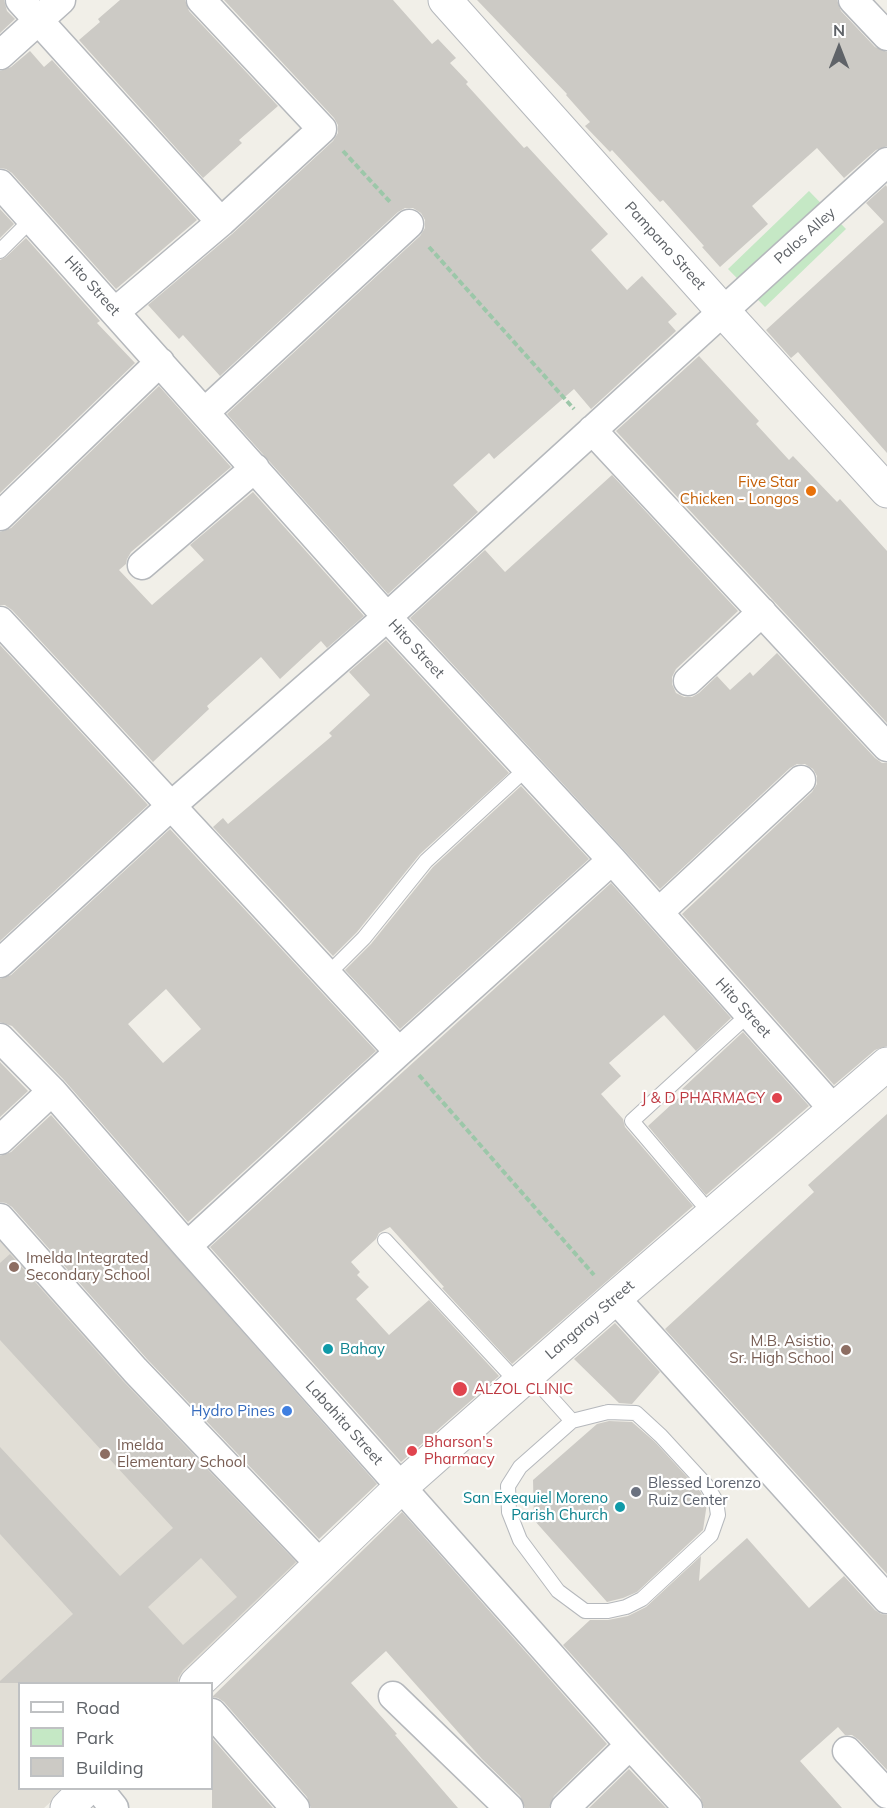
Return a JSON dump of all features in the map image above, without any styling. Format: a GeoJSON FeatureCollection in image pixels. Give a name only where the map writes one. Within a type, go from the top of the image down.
{"type":"FeatureCollection","features":[{"type":"Feature","properties":{"kind":"street"},"geometry":{"type":"LineString","coordinates":[[0,55],[29,10],[61,0]]}},
{"type":"Feature","properties":{"kind":"street"},"geometry":{"type":"LineString","coordinates":[[116,312],[221,222],[322,129],[201,0]]}},
{"type":"Feature","properties":{"kind":"street","name":"Pampano Street"},"geometry":{"type":"LineString","coordinates":[[446,0],[722,310],[887,491]]}},
{"type":"Feature","properties":{"kind":"street"},"geometry":{"type":"LineString","coordinates":[[854,0],[887,36]]}},
{"type":"Feature","properties":{"kind":"street"},"geometry":{"type":"LineString","coordinates":[[29,10],[221,222]]}},
{"type":"Feature","properties":{"kind":"street","name":"Palos Alley"},"geometry":{"type":"LineString","coordinates":[[0,963],[171,806],[387,617],[887,162]]}},
{"type":"Feature","properties":{"kind":"street","name":"Hito Street"},"geometry":{"type":"LineString","coordinates":[[0,184],[387,617],[659,912],[835,1111]]}},
{"type":"Feature","properties":{"kind":"street"},"geometry":{"type":"LineString","coordinates":[[206,412],[409,224]]}},
{"type":"Feature","properties":{"kind":"street"},"geometry":{"type":"LineString","coordinates":[[0,516],[160,362]]}},
{"type":"Feature","properties":{"kind":"street"},"geometry":{"type":"LineString","coordinates":[[592,430],[887,747]]}},
{"type":"Feature","properties":{"kind":"street"},"geometry":{"type":"LineString","coordinates":[[142,565],[255,468]]}},
{"type":"Feature","properties":{"kind":"street"},"geometry":{"type":"LineString","coordinates":[[688,681],[762,612]]}},
{"type":"Feature","properties":{"kind":"street"},"geometry":{"type":"LineString","coordinates":[[0,621],[399,1052]]}},
{"type":"Feature","properties":{"kind":"street"},"geometry":{"type":"LineString","coordinates":[[659,912],[801,780]]}},
{"type":"Feature","properties":{"kind":"street"},"geometry":{"type":"LineString","coordinates":[[187,1246],[612,860]]}},
{"type":"Feature","properties":{"kind":"street","name":"Labahita Street"},"geometry":{"type":"LineString","coordinates":[[0,1038],[52,1091],[187,1246],[688,1808]]}},
{"type":"Feature","properties":{"kind":"street","name":"Langaray Street"},"geometry":{"type":"LineString","coordinates":[[197,1682],[401,1487],[615,1298],[887,1064]]}},
{"type":"Feature","properties":{"kind":"street"},"geometry":{"type":"LineString","coordinates":[[0,1140],[52,1091]]}},
{"type":"Feature","properties":{"kind":"street"},"geometry":{"type":"LineString","coordinates":[[0,1218],[135,1370],[320,1564]]}},
{"type":"Feature","properties":{"kind":"street"},"geometry":{"type":"LineString","coordinates":[[615,1298],[887,1599]]}},
{"type":"Feature","properties":{"kind":"street"},"geometry":{"type":"LineString","coordinates":[[393,1696],[509,1808]]}},
{"type":"Feature","properties":{"kind":"street"},"geometry":{"type":"LineString","coordinates":[[213,1714],[295,1808]]}},
{"type":"Feature","properties":{"kind":"street"},"geometry":{"type":"LineString","coordinates":[[565,1808],[630,1745]]}},
{"type":"Feature","properties":{"kind":"street"},"geometry":{"type":"LineString","coordinates":[[847,1751],[887,1794]]}},
{"type":"Feature","properties":{"kind":"street"},"geometry":{"type":"LineString","coordinates":[[67,1808],[85,1790]]}},
{"type":"Feature","properties":{"kind":"street"},"geometry":{"type":"LineString","coordinates":[[100,1790],[114,1808]]}},
{"type":"Feature","properties":{"kind":"lane"},"geometry":{"type":"LineString","coordinates":[[0,251],[32,219]]}},
{"type":"Feature","properties":{"kind":"lane"},"geometry":{"type":"LineString","coordinates":[[327,975],[364,938],[426,861],[527,768]]}},
{"type":"Feature","properties":{"kind":"lane"},"geometry":{"type":"LineString","coordinates":[[712,1215],[632,1121],[749,1014]]}},
{"type":"Feature","properties":{"kind":"lane"},"geometry":{"type":"LineString","coordinates":[[386,1240],[524,1378],[572,1421]]}},
{"type":"Feature","properties":{"kind":"lane"},"geometry":{"type":"LineString","coordinates":[[608,1412],[636,1413],[661,1436],[707,1486],[716,1501],[718,1515],[711,1535],[642,1599],[626,1607],[608,1611],[585,1611],[558,1591],[519,1540],[509,1512],[508,1486],[519,1467],[572,1421],[608,1412]]}},
{"type":"Feature","properties":{"kind":"path"},"geometry":{"type":"LineString","coordinates":[[322,129],[376,186],[592,430]]}},
{"type":"Feature","properties":{"kind":"path"},"geometry":{"type":"LineString","coordinates":[[399,1052],[615,1298]]}},
{"type":"Feature","properties":{"kind":"shaded area","name":"Imelda Elementary School"},"geometry":{"type":"Polygon","coordinates":[[[0,1238],[312,1559],[179,1682],[18,1682],[18,1790],[64,1790],[44,1808],[0,1808],[0,1238]]]}},
{"type":"Feature","properties":{"kind":"green space"},"geometry":{"type":"Polygon","coordinates":[[[809,191],[846,229],[765,307],[728,269],[809,191]]]}},
{"type":"Feature","properties":{"kind":"building"},"geometry":{"type":"Polygon","coordinates":[[[0,0],[4,0],[7,11],[15,19],[0,33],[0,0]]]}},
{"type":"Feature","properties":{"kind":"building"},"geometry":{"type":"Polygon","coordinates":[[[120,0],[185,0],[189,11],[278,106],[239,140],[242,143],[203,178],[79,40],[120,0]]]}},
{"type":"Feature","properties":{"kind":"building"},"geometry":{"type":"Polygon","coordinates":[[[224,0],[393,0],[432,44],[438,39],[456,58],[450,63],[468,82],[466,84],[524,148],[527,146],[608,234],[591,250],[627,290],[642,276],[677,314],[668,322],[676,331],[591,409],[574,389],[494,459],[489,453],[453,485],[478,512],[388,594],[227,414],[420,236],[425,228],[425,220],[421,213],[413,208],[405,208],[398,212],[220,376],[183,335],[179,339],[148,305],[232,234],[333,141],[338,133],[338,125],[334,118],[224,0]]]}},
{"type":"Feature","properties":{"kind":"building"},"geometry":{"type":"Polygon","coordinates":[[[477,0],[837,0],[841,11],[875,47],[887,52],[887,146],[876,150],[844,178],[817,148],[752,206],[768,224],[720,267],[663,200],[660,202],[612,150],[610,152],[585,126],[590,122],[567,94],[477,0]]]}},
{"type":"Feature","properties":{"kind":"building"},"geometry":{"type":"Polygon","coordinates":[[[30,51],[44,67],[52,60],[197,220],[116,289],[12,173],[0,168],[0,71],[11,67],[30,51]]]}},
{"type":"Feature","properties":{"kind":"building"},"geometry":{"type":"Polygon","coordinates":[[[886,185],[887,453],[798,352],[791,358],[766,330],[884,222],[866,203],[886,185]]]}},
{"type":"Feature","properties":{"kind":"building"},"geometry":{"type":"Polygon","coordinates":[[[0,209],[14,224],[0,238],[0,209]]]}},
{"type":"Feature","properties":{"kind":"building"},"geometry":{"type":"Polygon","coordinates":[[[26,238],[100,321],[97,323],[135,363],[0,493],[0,260],[26,238]]]}},
{"type":"Feature","properties":{"kind":"building"},"geometry":{"type":"Polygon","coordinates":[[[699,356],[759,421],[756,424],[789,460],[793,456],[837,502],[840,499],[887,551],[887,723],[616,431],[699,356]]]}},
{"type":"Feature","properties":{"kind":"building"},"geometry":{"type":"Polygon","coordinates":[[[159,386],[231,467],[131,552],[126,564],[119,570],[152,605],[204,560],[190,545],[253,492],[364,616],[327,648],[321,641],[280,679],[261,657],[207,706],[209,709],[153,762],[12,610],[5,605],[0,605],[0,532],[11,528],[159,386]]]}},
{"type":"Feature","properties":{"kind":"building"},"geometry":{"type":"Polygon","coordinates":[[[612,475],[738,611],[676,669],[672,677],[672,684],[676,693],[684,697],[692,697],[717,676],[730,690],[750,672],[753,676],[777,653],[875,758],[882,763],[887,763],[887,1046],[875,1050],[834,1085],[682,914],[812,792],[817,784],[817,776],[813,769],[805,764],[797,764],[790,768],[660,889],[410,618],[485,550],[505,572],[612,475]]]}},
{"type":"Feature","properties":{"kind":"building"},"geometry":{"type":"Polygon","coordinates":[[[386,640],[509,773],[420,854],[357,932],[333,956],[213,827],[223,818],[228,824],[332,736],[329,733],[370,695],[349,672],[386,640]]]}},
{"type":"Feature","properties":{"kind":"building"},"geometry":{"type":"Polygon","coordinates":[[[0,645],[148,805],[0,941],[0,645]]]}},
{"type":"Feature","properties":{"kind":"building"},"geometry":{"type":"Polygon","coordinates":[[[521,786],[589,859],[400,1029],[345,970],[371,944],[433,867],[521,786]]]}},
{"type":"Feature","properties":{"kind":"building"},"geometry":{"type":"Polygon","coordinates":[[[170,829],[376,1051],[188,1222],[64,1080],[12,1026],[0,1022],[0,979],[11,975],[170,829]],[[166,989],[128,1024],[163,1063],[201,1029],[166,989]]]}},
{"type":"Feature","properties":{"kind":"building"},"geometry":{"type":"Polygon","coordinates":[[[611,883],[731,1018],[696,1051],[664,1015],[609,1063],[621,1076],[601,1094],[623,1119],[625,1127],[693,1206],[512,1364],[390,1227],[379,1233],[376,1239],[351,1262],[360,1272],[357,1275],[369,1287],[356,1299],[389,1335],[429,1300],[499,1376],[401,1462],[210,1247],[611,883]]]}},
{"type":"Feature","properties":{"kind":"building"},"geometry":{"type":"Polygon","coordinates":[[[743,1032],[809,1106],[706,1195],[648,1126],[685,1092],[682,1089],[743,1032]]]}},
{"type":"Feature","properties":{"kind":"building"},"geometry":{"type":"Polygon","coordinates":[[[0,1062],[28,1091],[0,1117],[0,1062]]]}},
{"type":"Feature","properties":{"kind":"building"},"geometry":{"type":"Polygon","coordinates":[[[887,1114],[887,1574],[665,1329],[814,1192],[808,1185],[887,1114]]]}},
{"type":"Feature","properties":{"kind":"building"},"geometry":{"type":"Polygon","coordinates":[[[51,1115],[377,1484],[319,1539],[147,1359],[12,1207],[0,1202],[0,1156],[11,1152],[51,1115]]]}},
{"type":"Feature","properties":{"kind":"building"},"geometry":{"type":"Polygon","coordinates":[[[10,1254],[123,1381],[296,1562],[183,1670],[178,1682],[0,1683],[73,1614],[0,1534],[0,1447],[120,1576],[173,1528],[0,1340],[0,1263],[10,1254]],[[201,1558],[148,1607],[183,1645],[237,1597],[201,1558]]]}},
{"type":"Feature","properties":{"kind":"building"},"geometry":{"type":"Polygon","coordinates":[[[615,1323],[660,1372],[632,1404],[619,1403],[574,1359],[615,1323]]]}},
{"type":"Feature","properties":{"kind":"building","name":"San Exequiel Moreno Parish Church"},"geometry":{"type":"Polygon","coordinates":[[[609,1421],[632,1422],[655,1442],[700,1491],[707,1503],[703,1530],[637,1592],[607,1602],[534,1520],[533,1480],[597,1424],[609,1421]]]}},
{"type":"Feature","properties":{"kind":"building"},"geometry":{"type":"Polygon","coordinates":[[[402,1512],[607,1744],[554,1796],[549,1808],[525,1808],[520,1796],[482,1759],[386,1651],[351,1683],[458,1808],[311,1808],[307,1797],[224,1702],[213,1696],[402,1512]]]}},
{"type":"Feature","properties":{"kind":"building"},"geometry":{"type":"Polygon","coordinates":[[[747,1538],[809,1608],[844,1576],[875,1610],[887,1615],[887,1770],[859,1740],[852,1735],[845,1735],[838,1727],[800,1761],[842,1808],[704,1808],[700,1797],[563,1645],[590,1620],[608,1620],[628,1616],[646,1607],[701,1556],[699,1581],[747,1538]]]}},
{"type":"Feature","properties":{"kind":"building"},"geometry":{"type":"Polygon","coordinates":[[[213,1739],[273,1808],[212,1808],[213,1790],[213,1739]]]}},
{"type":"Feature","properties":{"kind":"building"},"geometry":{"type":"Polygon","coordinates":[[[629,1769],[666,1808],[589,1808],[629,1769]]]}},
{"type":"Feature","properties":{"kind":"place","name":"Five Star Chicken - Longos"},"geometry":{"type":"Point","coordinates":[811,491]}},
{"type":"Feature","properties":{"kind":"place","name":"J & D PHARMACY"},"geometry":{"type":"Point","coordinates":[777,1098]}},
{"type":"Feature","properties":{"kind":"place","name":"Imelda Integrated Secondary School"},"geometry":{"type":"Point","coordinates":[14,1267]}},
{"type":"Feature","properties":{"kind":"place","name":"Bahay"},"geometry":{"type":"Point","coordinates":[328,1349]}},
{"type":"Feature","properties":{"kind":"place","name":"M.B. Asistio, Sr. High School"},"geometry":{"type":"Point","coordinates":[846,1350]}},
{"type":"Feature","properties":{"kind":"place","name":"ALZOL CLINIC"},"geometry":{"type":"Point","coordinates":[460,1389]}},
{"type":"Feature","properties":{"kind":"place","name":"Hydro Pines"},"geometry":{"type":"Point","coordinates":[287,1411]}},
{"type":"Feature","properties":{"kind":"place","name":"Bharson's Pharmacy"},"geometry":{"type":"Point","coordinates":[412,1451]}},
{"type":"Feature","properties":{"kind":"place","name":"Imelda Elementary School"},"geometry":{"type":"Point","coordinates":[105,1454]}},
{"type":"Feature","properties":{"kind":"place","name":"Blessed Lorenzo Ruiz Center"},"geometry":{"type":"Point","coordinates":[636,1492]}},
{"type":"Feature","properties":{"kind":"place","name":"San Exequiel Moreno Parish Church"},"geometry":{"type":"Point","coordinates":[620,1507]}}]}
